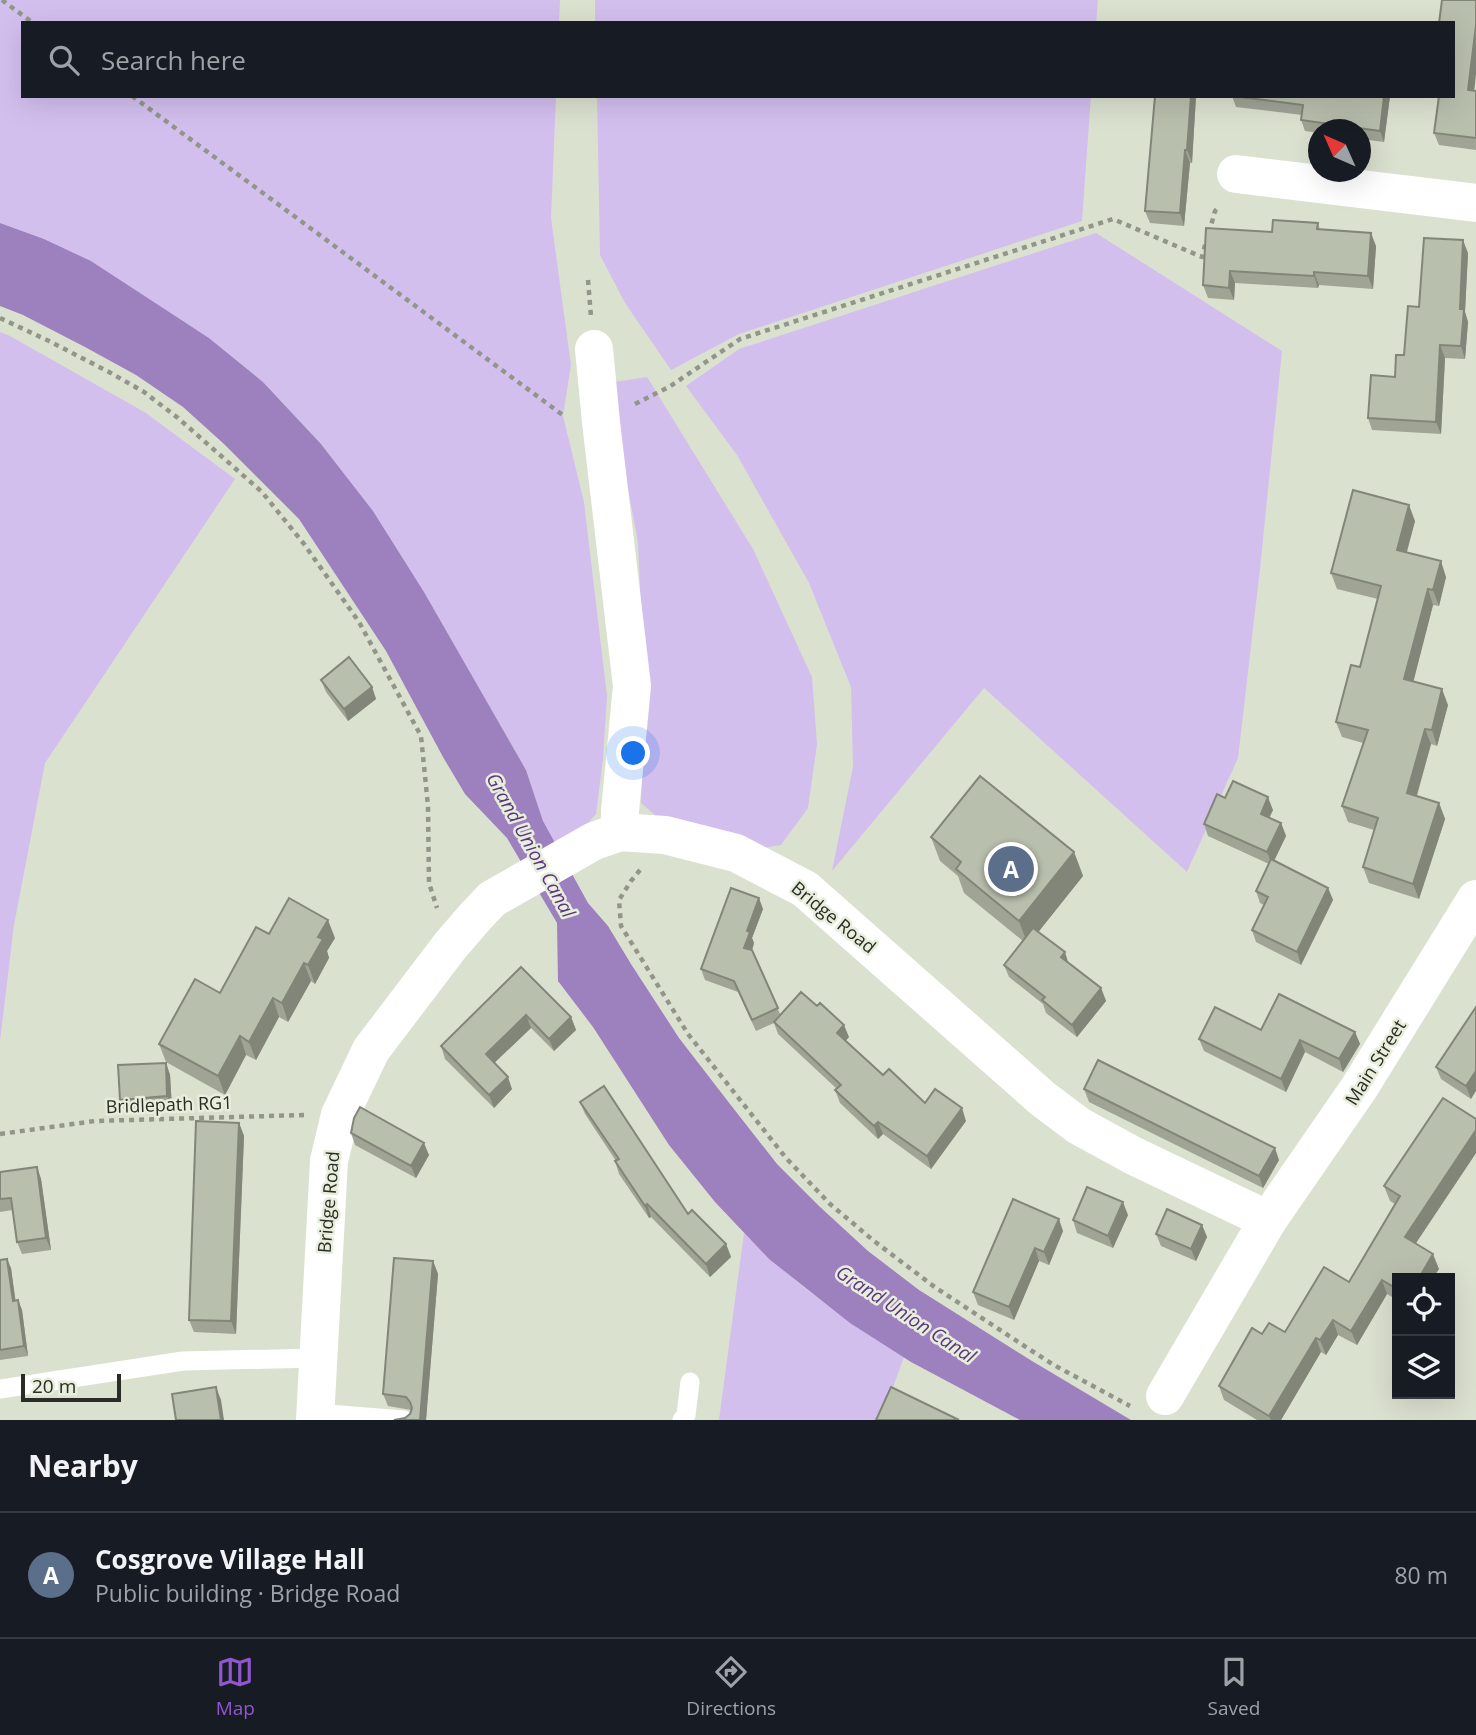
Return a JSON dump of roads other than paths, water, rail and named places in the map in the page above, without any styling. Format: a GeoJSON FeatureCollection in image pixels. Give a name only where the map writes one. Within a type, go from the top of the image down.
{"type":"FeatureCollection","features":[{"type":"Feature","properties":{"kind":"street"},"geometry":{"type":"LineString","coordinates":[[1243,175],[1476,203]]}},
{"type":"Feature","properties":{"kind":"street"},"geometry":{"type":"LineString","coordinates":[[594,349],[632,686],[620,811],[607,836]]}},
{"type":"Feature","properties":{"kind":"street","name":"Bridge Road"},"geometry":{"type":"LineString","coordinates":[[315,1416],[329,1161],[340,1115],[372,1050],[450,946],[492,900],[607,836],[665,835],[736,853],[805,889],[1043,1099],[1079,1126],[1134,1156],[1268,1220]]}},
{"type":"Feature","properties":{"kind":"street","name":"Main Street"},"geometry":{"type":"LineString","coordinates":[[1151,1403],[1268,1220],[1359,1088],[1476,899]]}},
{"type":"Feature","properties":{"kind":"lane"},"geometry":{"type":"LineString","coordinates":[[0,1389],[183,1361],[317,1358]]}},
{"type":"Feature","properties":{"kind":"lane"},"geometry":{"type":"LineString","coordinates":[[682,1420],[690,1382]]}},
{"type":"Feature","properties":{"kind":"lane"},"geometry":{"type":"LineString","coordinates":[[315,1416],[404,1420]]}},
{"type":"Feature","properties":{"kind":"water","name":"Grand Union Canal"},"geometry":{"type":"Polygon","coordinates":[[[0,223],[44,239],[91,261],[209,338],[263,382],[321,444],[373,511],[424,592],[526,770],[543,821],[588,903],[608,926],[679,1038],[777,1164],[868,1251],[919,1290],[1131,1420],[1020,1420],[911,1362],[850,1323],[769,1259],[715,1202],[669,1145],[593,1027],[558,981],[557,923],[507,838],[465,794],[386,651],[299,519],[183,407],[136,375],[23,315],[0,306],[0,223]]]}},
{"type":"Feature","properties":{"kind":"place","name":"Cosgrove Village Hall"},"geometry":{"type":"Point","coordinates":[1011,869]}}]}
